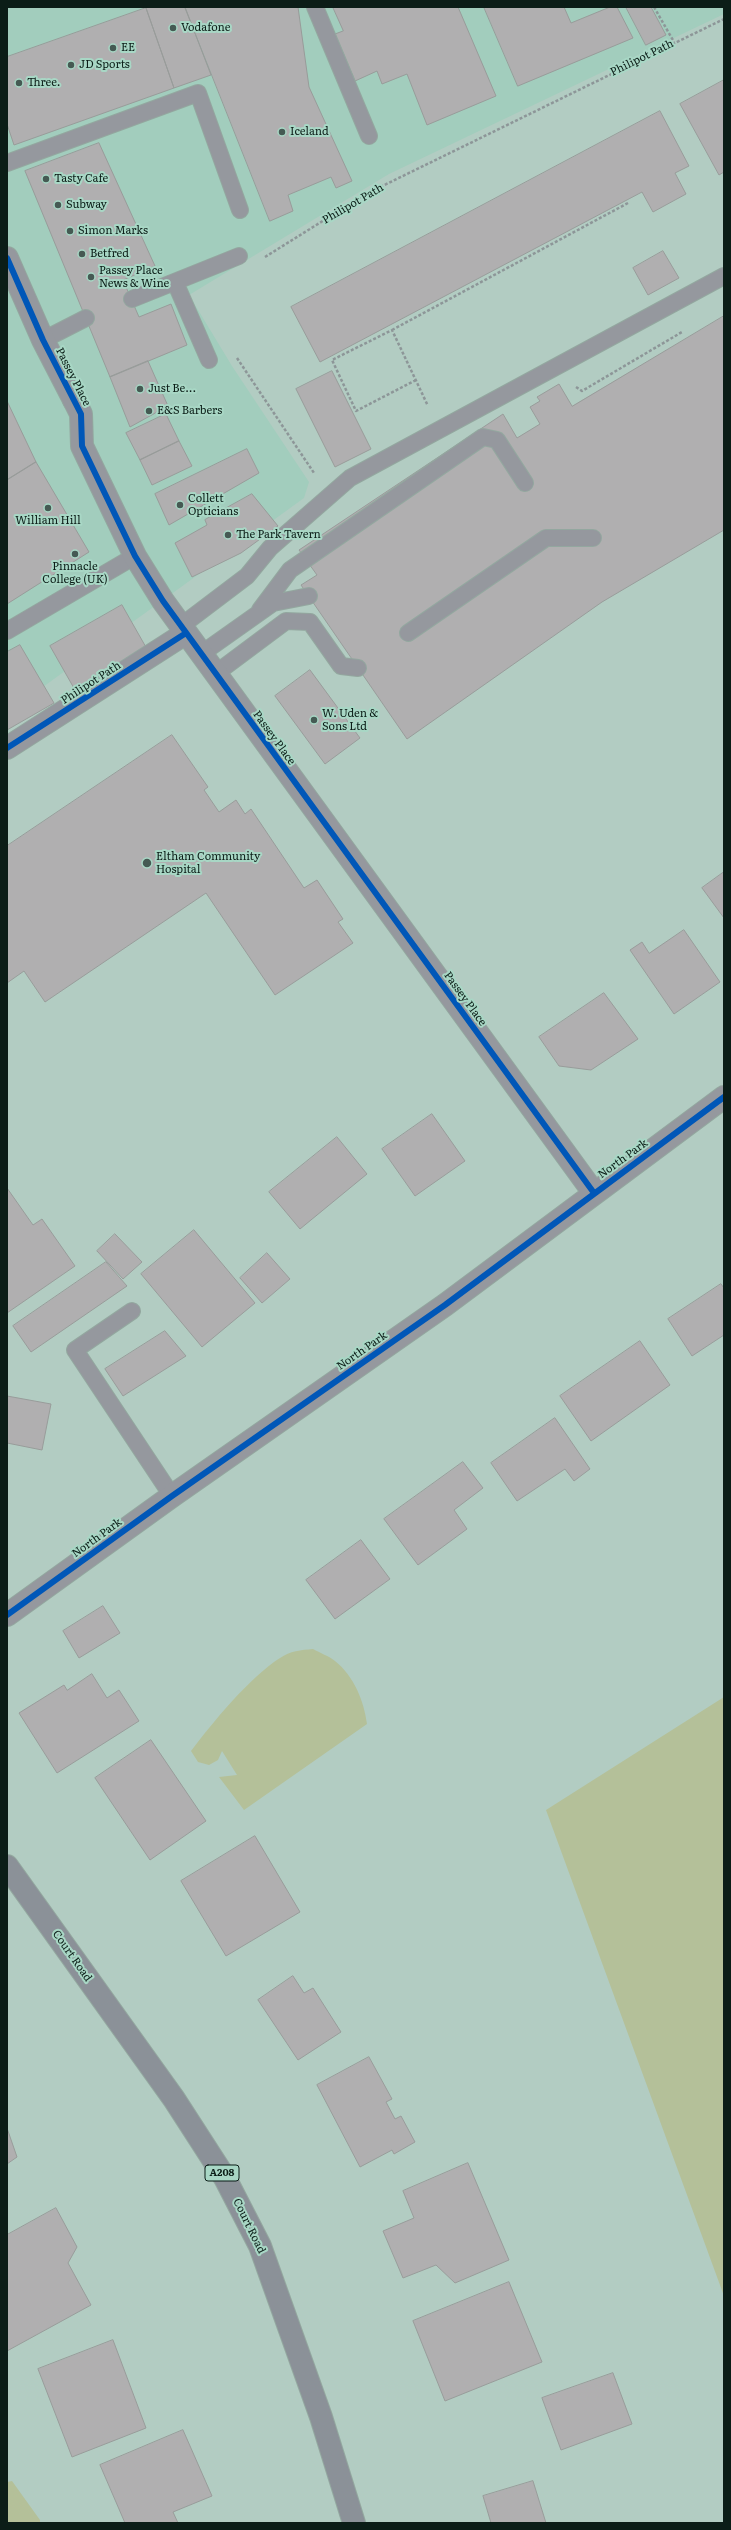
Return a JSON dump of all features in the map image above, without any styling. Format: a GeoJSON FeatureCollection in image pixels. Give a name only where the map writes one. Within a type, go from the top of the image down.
{"type":"FeatureCollection","features":[{"type":"Feature","properties":{"kind":"main road","name":"Court Road"},"geometry":{"type":"LineString","coordinates":[[7,1866],[174,2099],[228,2185],[260,2246],[281,2300],[321,2417],[354,2523]]}},
{"type":"Feature","properties":{"kind":"street","name":"Passey Place"},"geometry":{"type":"LineString","coordinates":[[7,258],[43,340],[81,414],[82,446],[135,556],[183,629],[215,674],[594,1192]]}},
{"type":"Feature","properties":{"kind":"street","name":"Philipot Path"},"geometry":{"type":"LineString","coordinates":[[7,748],[183,629]]}},
{"type":"Feature","properties":{"kind":"street","name":"North Park"},"geometry":{"type":"LineString","coordinates":[[7,1615],[172,1496],[445,1305],[594,1192],[724,1097]]}},
{"type":"Feature","properties":{"kind":"lane"},"geometry":{"type":"LineString","coordinates":[[315,7],[369,136]]}},
{"type":"Feature","properties":{"kind":"lane"},"geometry":{"type":"LineString","coordinates":[[7,163],[198,93],[240,210]]}},
{"type":"Feature","properties":{"kind":"lane"},"geometry":{"type":"LineString","coordinates":[[132,299],[239,256]]}},
{"type":"Feature","properties":{"kind":"lane"},"geometry":{"type":"LineString","coordinates":[[183,629],[247,576],[270,548],[350,478],[724,276]]}},
{"type":"Feature","properties":{"kind":"lane"},"geometry":{"type":"LineString","coordinates":[[175,282],[209,360]]}},
{"type":"Feature","properties":{"kind":"lane"},"geometry":{"type":"LineString","coordinates":[[43,340],[86,318]]}},
{"type":"Feature","properties":{"kind":"lane"},"geometry":{"type":"LineString","coordinates":[[260,610],[290,570],[483,437],[497,440],[525,483]]}},
{"type":"Feature","properties":{"kind":"lane"},"geometry":{"type":"LineString","coordinates":[[408,633],[546,538],[593,538]]}},
{"type":"Feature","properties":{"kind":"lane"},"geometry":{"type":"LineString","coordinates":[[7,631],[135,556]]}},
{"type":"Feature","properties":{"kind":"lane"},"geometry":{"type":"LineString","coordinates":[[201,654],[260,610],[273,603],[309,596]]}},
{"type":"Feature","properties":{"kind":"lane"},"geometry":{"type":"LineString","coordinates":[[215,674],[286,621],[310,622],[341,666],[358,668]]}},
{"type":"Feature","properties":{"kind":"lane"},"geometry":{"type":"LineString","coordinates":[[132,1311],[75,1350],[172,1496]]}},
{"type":"Feature","properties":{"kind":"path"},"geometry":{"type":"LineString","coordinates":[[654,7],[674,42]]}},
{"type":"Feature","properties":{"kind":"path"},"geometry":{"type":"LineString","coordinates":[[416,380],[356,411],[332,360],[392,330],[628,203]]}},
{"type":"Feature","properties":{"kind":"path"},"geometry":{"type":"LineString","coordinates":[[392,330],[440,430]]}},
{"type":"Feature","properties":{"kind":"path"},"geometry":{"type":"LineString","coordinates":[[233,352],[312,469],[321,495],[328,497]]}},
{"type":"Feature","properties":{"kind":"shaded area"},"geometry":{"type":"Polygon","coordinates":[[[7,7],[724,7],[724,14],[389,174],[189,295],[232,366],[309,482],[304,498],[7,713],[7,7]]]}},
{"type":"Feature","properties":{"kind":"shaded area"},"geometry":{"type":"Polygon","coordinates":[[[313,1649],[333,1659],[348,1674],[361,1698],[367,1724],[244,1810],[219,1777],[237,1775],[222,1751],[218,1760],[209,1765],[198,1762],[191,1751],[232,1701],[268,1666],[292,1652],[313,1649]]]}},
{"type":"Feature","properties":{"kind":"shaded area"},"geometry":{"type":"Polygon","coordinates":[[[724,1697],[724,2296],[546,1810],[724,1697]]]}},
{"type":"Feature","properties":{"kind":"shaded area"},"geometry":{"type":"Polygon","coordinates":[[[12,2481],[40,2520],[40,2523],[7,2523],[7,2482],[12,2481]]]}},
{"type":"Feature","properties":{"kind":"building"},"geometry":{"type":"Polygon","coordinates":[[[185,7],[211,75],[174,88],[146,8],[185,7]]]}},
{"type":"Feature","properties":{"kind":"building","name":"Iceland"},"geometry":{"type":"Polygon","coordinates":[[[185,7],[298,7],[309,87],[352,181],[336,188],[331,177],[288,195],[293,211],[270,221],[185,7]]]}},
{"type":"Feature","properties":{"kind":"building"},"geometry":{"type":"Polygon","coordinates":[[[333,7],[458,7],[496,96],[427,125],[407,74],[382,84],[377,71],[355,81],[335,34],[343,31],[333,7]]]}},
{"type":"Feature","properties":{"kind":"building"},"geometry":{"type":"Polygon","coordinates":[[[484,7],[564,7],[571,23],[610,7],[617,7],[633,38],[518,86],[484,7]]]}},
{"type":"Feature","properties":{"kind":"building"},"geometry":{"type":"Polygon","coordinates":[[[626,7],[651,7],[666,35],[646,45],[626,7]]]}},
{"type":"Feature","properties":{"kind":"building"},"geometry":{"type":"Polygon","coordinates":[[[146,8],[174,88],[14,145],[7,124],[7,57],[146,8]]]}},
{"type":"Feature","properties":{"kind":"building"},"geometry":{"type":"Polygon","coordinates":[[[724,80],[724,172],[719,175],[680,104],[724,80]]]}},
{"type":"Feature","properties":{"kind":"building"},"geometry":{"type":"Polygon","coordinates":[[[660,111],[689,166],[675,173],[686,194],[653,212],[642,192],[320,362],[291,307],[660,111]]]}},
{"type":"Feature","properties":{"kind":"building"},"geometry":{"type":"Polygon","coordinates":[[[99,143],[155,266],[123,280],[139,317],[171,304],[187,345],[110,377],[25,171],[99,143]]]}},
{"type":"Feature","properties":{"kind":"building"},"geometry":{"type":"Polygon","coordinates":[[[663,251],[679,278],[648,295],[633,268],[663,251]]]}},
{"type":"Feature","properties":{"kind":"building"},"geometry":{"type":"Polygon","coordinates":[[[724,316],[724,530],[602,602],[407,739],[301,585],[317,575],[299,550],[503,414],[517,438],[540,424],[530,407],[540,401],[537,397],[559,384],[572,406],[724,316]]]}},
{"type":"Feature","properties":{"kind":"building"},"geometry":{"type":"Polygon","coordinates":[[[148,361],[168,406],[130,427],[110,377],[148,361]]]}},
{"type":"Feature","properties":{"kind":"building"},"geometry":{"type":"Polygon","coordinates":[[[332,371],[371,449],[335,467],[296,389],[332,371]]]}},
{"type":"Feature","properties":{"kind":"building"},"geometry":{"type":"Polygon","coordinates":[[[7,401],[36,462],[7,480],[7,401]]]}},
{"type":"Feature","properties":{"kind":"building"},"geometry":{"type":"Polygon","coordinates":[[[166,414],[179,441],[140,460],[126,433],[166,414]]]}},
{"type":"Feature","properties":{"kind":"building"},"geometry":{"type":"Polygon","coordinates":[[[179,441],[192,466],[152,485],[140,460],[179,441]]]}},
{"type":"Feature","properties":{"kind":"building"},"geometry":{"type":"Polygon","coordinates":[[[247,449],[259,473],[169,525],[155,494],[247,449]]]}},
{"type":"Feature","properties":{"kind":"building"},"geometry":{"type":"Polygon","coordinates":[[[36,462],[89,552],[7,604],[7,480],[36,462]]]}},
{"type":"Feature","properties":{"kind":"building","name":"The Park Tavern"},"geometry":{"type":"Polygon","coordinates":[[[252,494],[278,526],[241,553],[192,577],[175,543],[207,525],[205,520],[252,494]]]}},
{"type":"Feature","properties":{"kind":"building"},"geometry":{"type":"Polygon","coordinates":[[[122,605],[147,649],[75,690],[50,646],[122,605]]]}},
{"type":"Feature","properties":{"kind":"building"},"geometry":{"type":"Polygon","coordinates":[[[20,645],[54,703],[7,730],[7,652],[20,645]]]}},
{"type":"Feature","properties":{"kind":"building"},"geometry":{"type":"Polygon","coordinates":[[[310,670],[360,738],[325,764],[275,696],[310,670]]]}},
{"type":"Feature","properties":{"kind":"building","name":"Eltham Community Hospital"},"geometry":{"type":"Polygon","coordinates":[[[172,735],[208,787],[204,790],[219,812],[236,800],[245,814],[251,809],[304,888],[317,880],[343,919],[338,922],[353,943],[275,995],[206,893],[45,1002],[24,971],[7,983],[7,846],[172,735]]]}},
{"type":"Feature","properties":{"kind":"building"},"geometry":{"type":"Polygon","coordinates":[[[724,872],[724,918],[702,888],[724,872]]]}},
{"type":"Feature","properties":{"kind":"building"},"geometry":{"type":"Polygon","coordinates":[[[684,930],[720,982],[674,1014],[630,950],[642,942],[649,953],[684,930]]]}},
{"type":"Feature","properties":{"kind":"building"},"geometry":{"type":"Polygon","coordinates":[[[604,993],[638,1039],[591,1070],[559,1066],[539,1037],[604,993]]]}},
{"type":"Feature","properties":{"kind":"building"},"geometry":{"type":"Polygon","coordinates":[[[432,1114],[465,1161],[415,1196],[382,1149],[432,1114]]]}},
{"type":"Feature","properties":{"kind":"building"},"geometry":{"type":"Polygon","coordinates":[[[337,1137],[367,1174],[300,1229],[269,1192],[337,1137]]]}},
{"type":"Feature","properties":{"kind":"building"},"geometry":{"type":"Polygon","coordinates":[[[7,1188],[33,1225],[42,1219],[75,1266],[7,1313],[7,1188]]]}},
{"type":"Feature","properties":{"kind":"building"},"geometry":{"type":"Polygon","coordinates":[[[194,1230],[255,1303],[202,1347],[141,1274],[194,1230]]]}},
{"type":"Feature","properties":{"kind":"building"},"geometry":{"type":"Polygon","coordinates":[[[115,1234],[142,1262],[123,1279],[97,1251],[115,1234]]]}},
{"type":"Feature","properties":{"kind":"building"},"geometry":{"type":"Polygon","coordinates":[[[267,1253],[290,1279],[262,1303],[240,1278],[267,1253]]]}},
{"type":"Feature","properties":{"kind":"building"},"geometry":{"type":"Polygon","coordinates":[[[106,1262],[127,1286],[31,1352],[13,1326],[106,1262]]]}},
{"type":"Feature","properties":{"kind":"building"},"geometry":{"type":"Polygon","coordinates":[[[721,1284],[724,1288],[724,1335],[692,1356],[668,1319],[721,1284]]]}},
{"type":"Feature","properties":{"kind":"building"},"geometry":{"type":"Polygon","coordinates":[[[165,1331],[186,1356],[123,1396],[105,1369],[165,1331]]]}},
{"type":"Feature","properties":{"kind":"building"},"geometry":{"type":"Polygon","coordinates":[[[640,1341],[670,1385],[591,1441],[560,1396],[640,1341]]]}},
{"type":"Feature","properties":{"kind":"building"},"geometry":{"type":"Polygon","coordinates":[[[7,1396],[51,1404],[42,1450],[7,1443],[7,1396]]]}},
{"type":"Feature","properties":{"kind":"building"},"geometry":{"type":"Polygon","coordinates":[[[555,1418],[590,1469],[574,1481],[565,1469],[517,1501],[491,1463],[555,1418]]]}},
{"type":"Feature","properties":{"kind":"building"},"geometry":{"type":"Polygon","coordinates":[[[463,1462],[483,1488],[454,1510],[467,1529],[418,1565],[384,1519],[463,1462]]]}},
{"type":"Feature","properties":{"kind":"building"},"geometry":{"type":"Polygon","coordinates":[[[361,1540],[390,1579],[335,1619],[306,1580],[361,1540]]]}},
{"type":"Feature","properties":{"kind":"building"},"geometry":{"type":"Polygon","coordinates":[[[103,1606],[120,1633],[79,1658],[63,1631],[103,1606]]]}},
{"type":"Feature","properties":{"kind":"building"},"geometry":{"type":"Polygon","coordinates":[[[92,1674],[107,1698],[119,1690],[139,1721],[57,1773],[19,1713],[64,1685],[67,1690],[92,1674]]]}},
{"type":"Feature","properties":{"kind":"building"},"geometry":{"type":"Polygon","coordinates":[[[151,1740],[206,1821],[150,1860],[95,1778],[151,1740]]]}},
{"type":"Feature","properties":{"kind":"building"},"geometry":{"type":"Polygon","coordinates":[[[255,1836],[300,1912],[226,1956],[181,1881],[255,1836]]]}},
{"type":"Feature","properties":{"kind":"building"},"geometry":{"type":"Polygon","coordinates":[[[293,1976],[304,1993],[313,1988],[341,2032],[298,2060],[258,2000],[293,1976]]]}},
{"type":"Feature","properties":{"kind":"building"},"geometry":{"type":"Polygon","coordinates":[[[369,2057],[392,2099],[386,2102],[395,2119],[401,2116],[415,2142],[394,2154],[392,2150],[360,2167],[317,2085],[369,2057]]]}},
{"type":"Feature","properties":{"kind":"building"},"geometry":{"type":"Polygon","coordinates":[[[7,2128],[17,2157],[7,2164],[7,2128]]]}},
{"type":"Feature","properties":{"kind":"building"},"geometry":{"type":"Polygon","coordinates":[[[468,2163],[509,2260],[455,2283],[436,2265],[403,2278],[383,2231],[414,2218],[403,2191],[468,2163]]]}},
{"type":"Feature","properties":{"kind":"building"},"geometry":{"type":"Polygon","coordinates":[[[56,2208],[77,2247],[68,2263],[91,2305],[7,2351],[7,2235],[56,2208]]]}},
{"type":"Feature","properties":{"kind":"building"},"geometry":{"type":"Polygon","coordinates":[[[509,2282],[542,2362],[445,2401],[413,2321],[509,2282]]]}},
{"type":"Feature","properties":{"kind":"building"},"geometry":{"type":"Polygon","coordinates":[[[113,2340],[146,2428],[72,2457],[38,2369],[113,2340]]]}},
{"type":"Feature","properties":{"kind":"building"},"geometry":{"type":"Polygon","coordinates":[[[613,2373],[632,2424],[561,2450],[542,2398],[613,2373]]]}},
{"type":"Feature","properties":{"kind":"building"},"geometry":{"type":"Polygon","coordinates":[[[183,2430],[212,2496],[173,2512],[178,2523],[125,2523],[100,2465],[183,2430]]]}},
{"type":"Feature","properties":{"kind":"building"},"geometry":{"type":"Polygon","coordinates":[[[533,2481],[546,2523],[491,2523],[483,2496],[533,2481]]]}},
{"type":"Feature","properties":{"kind":"cycle path"},"geometry":{"type":"LineString","coordinates":[[7,258],[43,340],[81,414],[82,446],[135,556],[163,601],[594,1193]]}},
{"type":"Feature","properties":{"kind":"cycle path"},"geometry":{"type":"LineString","coordinates":[[7,748],[186,633]]}},
{"type":"Feature","properties":{"kind":"cycle path"},"geometry":{"type":"LineString","coordinates":[[7,1615],[172,1496],[445,1305],[724,1097]]}},
{"type":"Feature","properties":{"kind":"place","name":"Vodafone"},"geometry":{"type":"Point","coordinates":[173,28]}},
{"type":"Feature","properties":{"kind":"place","name":"EE"},"geometry":{"type":"Point","coordinates":[113,48]}},
{"type":"Feature","properties":{"kind":"place","name":"JD Sports"},"geometry":{"type":"Point","coordinates":[71,65]}},
{"type":"Feature","properties":{"kind":"place","name":"Three."},"geometry":{"type":"Point","coordinates":[19,83]}},
{"type":"Feature","properties":{"kind":"place","name":"Iceland"},"geometry":{"type":"Point","coordinates":[282,132]}},
{"type":"Feature","properties":{"kind":"place","name":"Tasty Cafe"},"geometry":{"type":"Point","coordinates":[46,179]}},
{"type":"Feature","properties":{"kind":"place","name":"Subway"},"geometry":{"type":"Point","coordinates":[58,205]}},
{"type":"Feature","properties":{"kind":"place","name":"Simon Marks"},"geometry":{"type":"Point","coordinates":[70,231]}},
{"type":"Feature","properties":{"kind":"place","name":"Betfred"},"geometry":{"type":"Point","coordinates":[82,254]}},
{"type":"Feature","properties":{"kind":"place","name":"Passey Place News & Wine"},"geometry":{"type":"Point","coordinates":[91,277]}},
{"type":"Feature","properties":{"kind":"place","name":"Just Be..."},"geometry":{"type":"Point","coordinates":[140,389]}},
{"type":"Feature","properties":{"kind":"place","name":"E&S Barbers"},"geometry":{"type":"Point","coordinates":[149,411]}},
{"type":"Feature","properties":{"kind":"place","name":"Collett Opticians"},"geometry":{"type":"Point","coordinates":[180,505]}},
{"type":"Feature","properties":{"kind":"place","name":"William Hill"},"geometry":{"type":"Point","coordinates":[48,508]}},
{"type":"Feature","properties":{"kind":"place","name":"The Park Tavern"},"geometry":{"type":"Point","coordinates":[228,535]}},
{"type":"Feature","properties":{"kind":"place","name":"Pinnacle College (UK)"},"geometry":{"type":"Point","coordinates":[75,554]}},
{"type":"Feature","properties":{"kind":"place","name":"W. Uden & Sons Ltd"},"geometry":{"type":"Point","coordinates":[314,720]}},
{"type":"Feature","properties":{"kind":"place","name":"Eltham Community Hospital"},"geometry":{"type":"Point","coordinates":[147,863]}}]}
